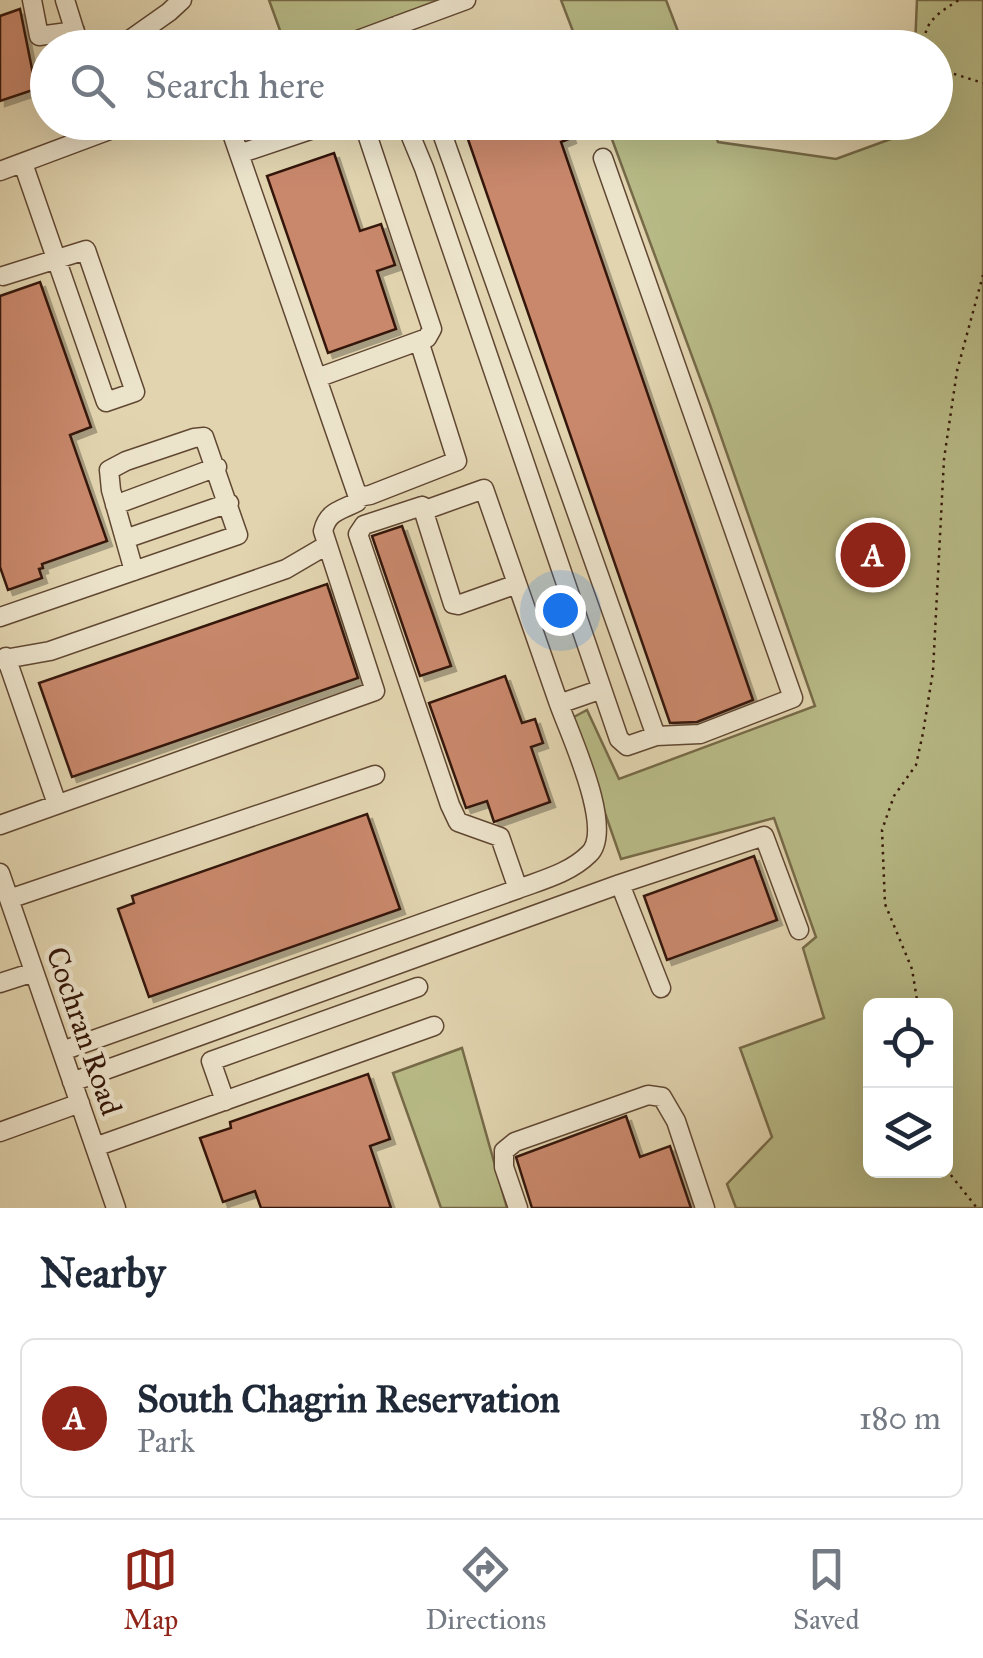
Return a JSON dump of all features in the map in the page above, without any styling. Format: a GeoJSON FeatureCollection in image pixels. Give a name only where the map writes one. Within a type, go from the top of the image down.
{"type":"FeatureCollection","features":[{"type":"Feature","properties":{"kind":"street"},"geometry":{"type":"LineString","coordinates":[[35,8],[62,0],[74,30]]}},
{"type":"Feature","properties":{"kind":"street"},"geometry":{"type":"LineString","coordinates":[[144,30],[182,0]]}},
{"type":"Feature","properties":{"kind":"street"},"geometry":{"type":"LineString","coordinates":[[390,30],[466,0]]}},
{"type":"Feature","properties":{"kind":"street"},"geometry":{"type":"LineString","coordinates":[[398,25],[400,30]]}},
{"type":"Feature","properties":{"kind":"street"},"geometry":{"type":"LineString","coordinates":[[0,172],[65,140]]}},
{"type":"Feature","properties":{"kind":"street"},"geometry":{"type":"LineString","coordinates":[[0,825],[376,691],[323,531],[326,518],[357,502],[358,497],[234,140]]}},
{"type":"Feature","properties":{"kind":"street"},"geometry":{"type":"LineString","coordinates":[[239,154],[281,140]]}},
{"type":"Feature","properties":{"kind":"street"},"geometry":{"type":"LineString","coordinates":[[316,378],[427,338],[432,330],[369,140]]}},
{"type":"Feature","properties":{"kind":"street"},"geometry":{"type":"LineString","coordinates":[[412,140],[619,739],[626,746],[656,736],[700,734],[793,698],[603,158]]}},
{"type":"Feature","properties":{"kind":"street"},"geometry":{"type":"LineString","coordinates":[[444,140],[656,736]]}},
{"type":"Feature","properties":{"kind":"street"},"geometry":{"type":"LineString","coordinates":[[3,276],[56,259],[86,250],[135,392],[106,402],[56,259],[22,163]]}},
{"type":"Feature","properties":{"kind":"street"},"geometry":{"type":"LineString","coordinates":[[358,497],[457,461],[419,341]]}},
{"type":"Feature","properties":{"kind":"street"},"geometry":{"type":"LineString","coordinates":[[510,421],[542,410]]}},
{"type":"Feature","properties":{"kind":"street"},"geometry":{"type":"LineString","coordinates":[[0,616],[134,571],[238,535],[204,438],[194,438],[109,470],[134,571]]}},
{"type":"Feature","properties":{"kind":"street"},"geometry":{"type":"LineString","coordinates":[[115,505],[217,468]]}},
{"type":"Feature","properties":{"kind":"street"},"geometry":{"type":"LineString","coordinates":[[62,1051],[518,889],[568,870],[592,852],[599,835],[597,814],[484,489],[428,509],[422,506],[364,525],[358,534],[458,822],[500,837],[518,889]]}},
{"type":"Feature","properties":{"kind":"street"},"geometry":{"type":"LineString","coordinates":[[125,539],[229,502]]}},
{"type":"Feature","properties":{"kind":"street"},"geometry":{"type":"LineString","coordinates":[[422,506],[454,604],[458,606],[517,584]]}},
{"type":"Feature","properties":{"kind":"street"},"geometry":{"type":"LineString","coordinates":[[57,804],[3,658],[50,651],[250,582],[286,569],[327,545]]}},
{"type":"Feature","properties":{"kind":"street"},"geometry":{"type":"LineString","coordinates":[[559,704],[602,689]]}},
{"type":"Feature","properties":{"kind":"street"},"geometry":{"type":"LineString","coordinates":[[9,899],[375,775]]}},
{"type":"Feature","properties":{"kind":"street"},"geometry":{"type":"LineString","coordinates":[[72,1082],[620,884],[764,836],[799,930]]}},
{"type":"Feature","properties":{"kind":"street","name":"Cochran Road"},"geometry":{"type":"LineString","coordinates":[[0,873],[116,1208]]}},
{"type":"Feature","properties":{"kind":"street"},"geometry":{"type":"LineString","coordinates":[[620,884],[661,988]]}},
{"type":"Feature","properties":{"kind":"street"},"geometry":{"type":"LineString","coordinates":[[0,983],[34,972]]}},
{"type":"Feature","properties":{"kind":"street"},"geometry":{"type":"LineString","coordinates":[[225,1101],[211,1061],[418,987]]}},
{"type":"Feature","properties":{"kind":"street"},"geometry":{"type":"LineString","coordinates":[[95,1147],[434,1026]]}},
{"type":"Feature","properties":{"kind":"street"},"geometry":{"type":"LineString","coordinates":[[518,1208],[504,1167],[504,1150],[514,1142],[648,1095],[662,1097],[676,1121],[705,1208]]}},
{"type":"Feature","properties":{"kind":"street"},"geometry":{"type":"LineString","coordinates":[[0,1132],[80,1103]]}},
{"type":"Feature","properties":{"kind":"path"},"geometry":{"type":"LineString","coordinates":[[924,30],[959,0]]}},
{"type":"Feature","properties":{"kind":"path"},"geometry":{"type":"LineString","coordinates":[[953,74],[983,83]]}},
{"type":"Feature","properties":{"kind":"path"},"geometry":{"type":"LineString","coordinates":[[917,998],[912,969],[885,904],[882,830],[894,796],[916,764],[923,733],[932,672],[944,459],[957,371],[983,275]]}},
{"type":"Feature","properties":{"kind":"path"},"geometry":{"type":"LineString","coordinates":[[953,1178],[976,1208]]}},
{"type":"Feature","properties":{"kind":"green space"},"geometry":{"type":"Polygon","coordinates":[[[269,0],[466,0],[385,30],[280,30],[269,0]]]}},
{"type":"Feature","properties":{"kind":"green space"},"geometry":{"type":"Polygon","coordinates":[[[561,0],[666,0],[677,30],[572,30],[561,0]]]}},
{"type":"Feature","properties":{"kind":"green space"},"geometry":{"type":"Polygon","coordinates":[[[917,0],[983,0],[983,1208],[736,1208],[727,1184],[772,1137],[740,1048],[824,1018],[803,948],[816,937],[774,818],[621,859],[572,718],[587,710],[619,779],[815,706],[612,140],[718,142],[836,159],[888,140],[953,140],[953,30],[916,30],[917,0]]]}},
{"type":"Feature","properties":{"kind":"green space"},"geometry":{"type":"Polygon","coordinates":[[[462,1048],[507,1208],[441,1208],[393,1073],[462,1048]]]}},
{"type":"Feature","properties":{"kind":"building"},"geometry":{"type":"Polygon","coordinates":[[[20,9],[30,59],[30,91],[0,101],[0,16],[20,9]]]}},
{"type":"Feature","properties":{"kind":"building"},"geometry":{"type":"Polygon","coordinates":[[[468,140],[566,140],[561,142],[753,700],[697,722],[670,723],[468,140]]]}},
{"type":"Feature","properties":{"kind":"building"},"geometry":{"type":"Polygon","coordinates":[[[334,153],[360,231],[381,224],[395,265],[377,271],[396,329],[328,353],[267,176],[334,153]]]}},
{"type":"Feature","properties":{"kind":"building"},"geometry":{"type":"Polygon","coordinates":[[[40,282],[91,427],[70,435],[107,541],[42,564],[42,578],[8,590],[0,567],[0,296],[40,282]]]}},
{"type":"Feature","properties":{"kind":"building"},"geometry":{"type":"Polygon","coordinates":[[[402,526],[451,666],[420,676],[372,536],[402,526]]]}},
{"type":"Feature","properties":{"kind":"building"},"geometry":{"type":"Polygon","coordinates":[[[327,584],[358,678],[72,777],[39,683],[327,584]]]}},
{"type":"Feature","properties":{"kind":"building"},"geometry":{"type":"Polygon","coordinates":[[[505,676],[522,723],[535,719],[543,743],[531,747],[550,802],[494,822],[487,801],[466,808],[429,703],[505,676]]]}},
{"type":"Feature","properties":{"kind":"building"},"geometry":{"type":"Polygon","coordinates":[[[367,814],[400,909],[149,997],[118,909],[134,903],[132,896],[367,814]]]}},
{"type":"Feature","properties":{"kind":"building"},"geometry":{"type":"Polygon","coordinates":[[[754,856],[777,920],[667,960],[644,896],[754,856]]]}},
{"type":"Feature","properties":{"kind":"building"},"geometry":{"type":"Polygon","coordinates":[[[368,1074],[390,1139],[370,1146],[391,1208],[261,1208],[255,1191],[223,1202],[200,1138],[231,1128],[230,1122],[368,1074]]]}},
{"type":"Feature","properties":{"kind":"building"},"geometry":{"type":"Polygon","coordinates":[[[626,1116],[640,1157],[670,1146],[691,1208],[532,1208],[516,1157],[626,1116]]]}},
{"type":"Feature","properties":{"kind":"place","name":"South Chagrin Reservation"},"geometry":{"type":"Point","coordinates":[873,555]}}]}
